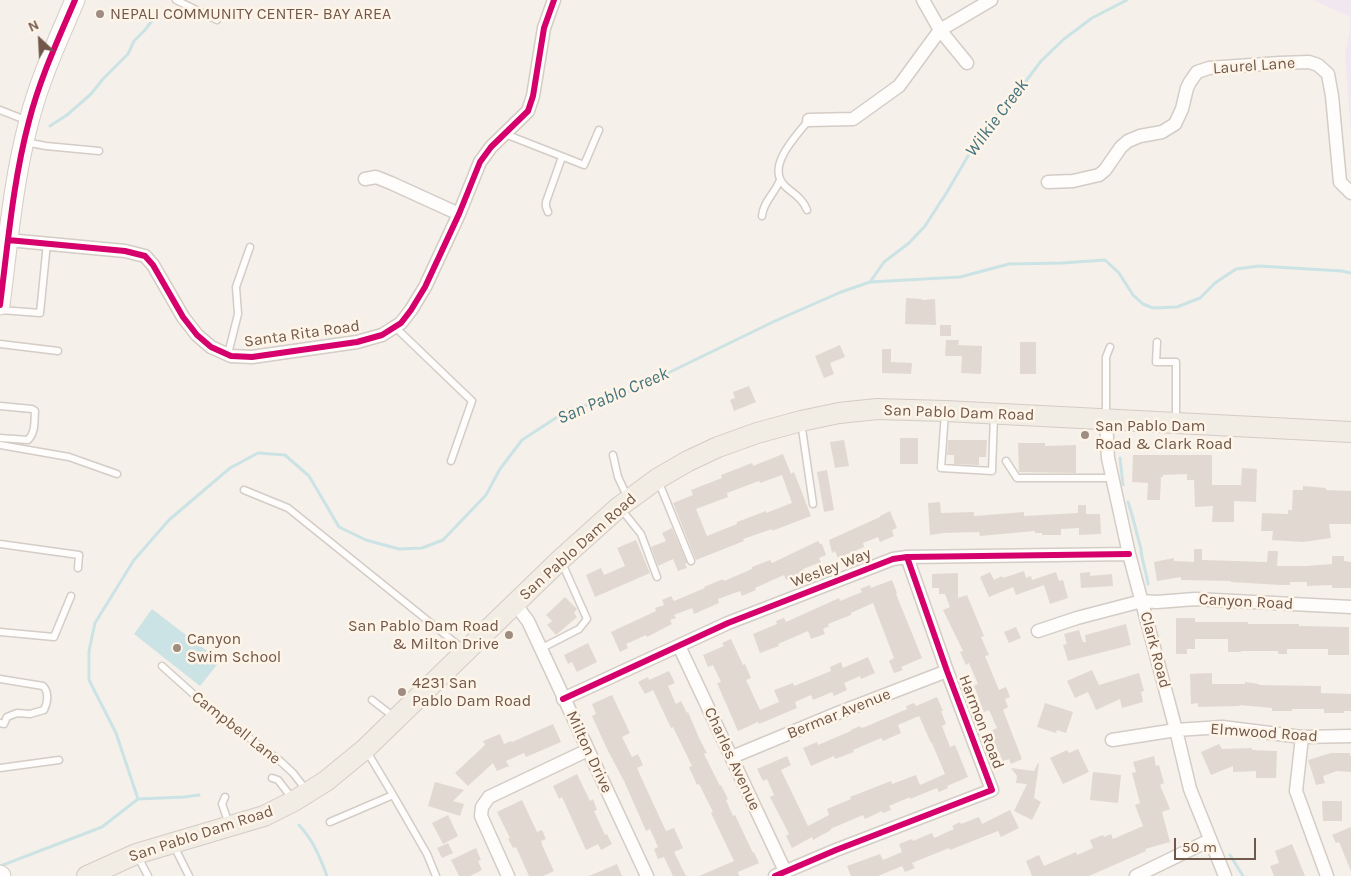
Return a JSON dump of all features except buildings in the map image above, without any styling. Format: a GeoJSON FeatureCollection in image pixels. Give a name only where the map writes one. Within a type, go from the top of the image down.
{"type":"FeatureCollection","features":[{"type":"Feature","properties":{"kind":"main road"},"geometry":{"type":"LineString","coordinates":[[0,305],[2,273],[20,160],[29,121],[49,58],[75,0]]}},
{"type":"Feature","properties":{"kind":"main road","name":"San Pablo Dam Road"},"geometry":{"type":"LineString","coordinates":[[93,875],[136,854],[264,816],[326,781],[365,749],[560,560],[624,503],[657,479],[688,461],[757,432],[839,413],[877,409],[1351,432]]}},
{"type":"Feature","properties":{"kind":"street","name":"Santa Rita Road"},"geometry":{"type":"LineString","coordinates":[[8,240],[125,251],[145,256],[153,265],[183,317],[197,335],[211,348],[231,356],[252,357],[357,342],[382,335],[400,324],[425,287],[459,214],[480,162],[491,147],[528,111],[534,96],[544,28],[554,0]]}},
{"type":"Feature","properties":{"kind":"street"},"geometry":{"type":"LineString","coordinates":[[923,0],[940,30],[967,63]]}},
{"type":"Feature","properties":{"kind":"street"},"geometry":{"type":"LineString","coordinates":[[809,120],[853,119],[899,86],[940,30],[991,0]]}},
{"type":"Feature","properties":{"kind":"street","name":"Laurel Lane"},"geometry":{"type":"LineString","coordinates":[[1048,182],[1073,181],[1099,175],[1128,141],[1140,136],[1162,132],[1175,124],[1182,109],[1190,82],[1197,72],[1209,68],[1310,62],[1318,65],[1328,74],[1340,182],[1351,193]]}},
{"type":"Feature","properties":{"kind":"street"},"geometry":{"type":"LineString","coordinates":[[364,179],[376,177],[391,182],[459,214]]}},
{"type":"Feature","properties":{"kind":"street","name":"Clark Road"},"geometry":{"type":"LineString","coordinates":[[1106,420],[1108,458],[1129,554],[1190,789],[1225,876]]}},
{"type":"Feature","properties":{"kind":"street","name":"Wesley Way"},"geometry":{"type":"LineString","coordinates":[[564,699],[728,623],[893,559],[907,557],[1129,554]]}},
{"type":"Feature","properties":{"kind":"street","name":"Harmon Road"},"geometry":{"type":"LineString","coordinates":[[780,874],[836,850],[992,790],[907,557]]}},
{"type":"Feature","properties":{"kind":"street","name":"Canyon Road"},"geometry":{"type":"LineString","coordinates":[[1038,631],[1077,618],[1142,601],[1157,602],[1195,599],[1351,607]]}},
{"type":"Feature","properties":{"kind":"street","name":"Milton Drive"},"geometry":{"type":"LineString","coordinates":[[515,604],[528,621],[647,876]]}},
{"type":"Feature","properties":{"kind":"street","name":"Charles Avenue"},"geometry":{"type":"LineString","coordinates":[[679,646],[732,757],[780,874]]}},
{"type":"Feature","properties":{"kind":"street","name":"Bermar Avenue"},"geometry":{"type":"LineString","coordinates":[[732,757],[947,671]]}},
{"type":"Feature","properties":{"kind":"street","name":"Elmwood Road"},"geometry":{"type":"LineString","coordinates":[[1112,740],[1176,730],[1222,727],[1302,737],[1351,736]]}},
{"type":"Feature","properties":{"kind":"street"},"geometry":{"type":"LineString","coordinates":[[1302,737],[1296,791],[1327,876]]}},
{"type":"Feature","properties":{"kind":"street"},"geometry":{"type":"LineString","coordinates":[[508,876],[481,816],[482,807],[489,797],[588,750]]}},
{"type":"Feature","properties":{"kind":"street"},"geometry":{"type":"LineString","coordinates":[[1136,876],[1210,840]]}},
{"type":"Feature","properties":{"kind":"lane"},"geometry":{"type":"LineString","coordinates":[[176,0],[217,20]]}},
{"type":"Feature","properties":{"kind":"lane"},"geometry":{"type":"LineString","coordinates":[[0,110],[29,121]]}},
{"type":"Feature","properties":{"kind":"lane"},"geometry":{"type":"LineString","coordinates":[[807,210],[800,198],[780,180],[778,169],[784,154],[809,120]]}},
{"type":"Feature","properties":{"kind":"lane"},"geometry":{"type":"LineString","coordinates":[[505,134],[584,166],[599,130]]}},
{"type":"Feature","properties":{"kind":"lane"},"geometry":{"type":"LineString","coordinates":[[24,142],[99,151]]}},
{"type":"Feature","properties":{"kind":"lane"},"geometry":{"type":"LineString","coordinates":[[548,212],[546,202],[562,157]]}},
{"type":"Feature","properties":{"kind":"lane"},"geometry":{"type":"LineString","coordinates":[[762,216],[763,209],[780,180]]}},
{"type":"Feature","properties":{"kind":"lane"},"geometry":{"type":"LineString","coordinates":[[0,309],[40,313],[47,243]]}},
{"type":"Feature","properties":{"kind":"lane"},"geometry":{"type":"LineString","coordinates":[[228,354],[238,314],[236,288],[250,248]]}},
{"type":"Feature","properties":{"kind":"lane"},"geometry":{"type":"LineString","coordinates":[[395,327],[472,401],[452,461]]}},
{"type":"Feature","properties":{"kind":"lane"},"geometry":{"type":"LineString","coordinates":[[1157,342],[1156,362],[1176,362],[1176,423]]}},
{"type":"Feature","properties":{"kind":"lane"},"geometry":{"type":"LineString","coordinates":[[0,344],[58,351]]}},
{"type":"Feature","properties":{"kind":"lane"},"geometry":{"type":"LineString","coordinates":[[1106,420],[1106,357],[1110,347]]}},
{"type":"Feature","properties":{"kind":"lane"},"geometry":{"type":"LineString","coordinates":[[0,406],[32,409],[35,411],[34,434],[30,439],[0,438]]}},
{"type":"Feature","properties":{"kind":"lane"},"geometry":{"type":"LineString","coordinates":[[945,411],[941,468],[992,471],[994,414]]}},
{"type":"Feature","properties":{"kind":"lane"},"geometry":{"type":"LineString","coordinates":[[801,421],[813,504]]}},
{"type":"Feature","properties":{"kind":"lane"},"geometry":{"type":"LineString","coordinates":[[0,445],[69,457],[117,474]]}},
{"type":"Feature","properties":{"kind":"lane"},"geometry":{"type":"LineString","coordinates":[[613,455],[624,503],[641,534],[657,578]]}},
{"type":"Feature","properties":{"kind":"lane"},"geometry":{"type":"LineString","coordinates":[[1006,461],[1017,478],[1112,478]]}},
{"type":"Feature","properties":{"kind":"lane"},"geometry":{"type":"LineString","coordinates":[[657,479],[691,561]]}},
{"type":"Feature","properties":{"kind":"lane"},"geometry":{"type":"LineString","coordinates":[[244,490],[288,508],[466,651]]}},
{"type":"Feature","properties":{"kind":"lane"},"geometry":{"type":"LineString","coordinates":[[0,544],[79,555],[78,568]]}},
{"type":"Feature","properties":{"kind":"lane"},"geometry":{"type":"LineString","coordinates":[[540,649],[579,629],[587,619],[560,560]]}},
{"type":"Feature","properties":{"kind":"lane"},"geometry":{"type":"LineString","coordinates":[[0,632],[54,637],[70,596]]}},
{"type":"Feature","properties":{"kind":"lane","name":"Campbell Lane"},"geometry":{"type":"LineString","coordinates":[[162,666],[210,709],[294,773],[301,796]]}},
{"type":"Feature","properties":{"kind":"lane"},"geometry":{"type":"LineString","coordinates":[[0,679],[42,686],[46,689],[47,694],[44,710],[30,714],[16,713],[7,717],[4,724],[0,723]]}},
{"type":"Feature","properties":{"kind":"lane"},"geometry":{"type":"LineString","coordinates":[[372,700],[397,719]]}},
{"type":"Feature","properties":{"kind":"lane"},"geometry":{"type":"LineString","coordinates":[[365,749],[427,854],[436,876]]}},
{"type":"Feature","properties":{"kind":"lane"},"geometry":{"type":"LineString","coordinates":[[0,768],[59,760]]}},
{"type":"Feature","properties":{"kind":"lane"},"geometry":{"type":"LineString","coordinates":[[272,778],[301,796]]}},
{"type":"Feature","properties":{"kind":"lane"},"geometry":{"type":"LineString","coordinates":[[330,822],[393,795]]}},
{"type":"Feature","properties":{"kind":"lane"},"geometry":{"type":"LineString","coordinates":[[225,797],[222,804],[230,827]]}},
{"type":"Feature","properties":{"kind":"lane"},"geometry":{"type":"LineString","coordinates":[[173,843],[188,876]]}},
{"type":"Feature","properties":{"kind":"lane"},"geometry":{"type":"LineString","coordinates":[[136,854],[148,876]]}},
{"type":"Feature","properties":{"kind":"shaded area"},"geometry":{"type":"Polygon","coordinates":[[[1313,0],[1351,0],[1351,135],[1345,53],[1350,31],[1350,17],[1313,0]]]}},
{"type":"Feature","properties":{"kind":"water","name":"Canyon Swim School"},"geometry":{"type":"Polygon","coordinates":[[[152,609],[220,661],[200,686],[134,634],[152,609]]]}},
{"type":"Feature","properties":{"kind":"waterway","name":"Wilkie Creek"},"geometry":{"type":"LineString","coordinates":[[870,282],[884,262],[909,243],[925,226],[982,132],[1017,93],[1041,61],[1064,39],[1092,18],[1127,0]]}},
{"type":"Feature","properties":{"kind":"waterway"},"geometry":{"type":"LineString","coordinates":[[50,126],[67,115],[91,94],[128,54],[134,41],[154,18]]}},
{"type":"Feature","properties":{"kind":"waterway","name":"San Pablo Creek"},"geometry":{"type":"LineString","coordinates":[[0,866],[102,827],[138,799],[116,733],[89,680],[89,651],[95,623],[134,560],[169,520],[230,468],[258,453],[285,455],[309,476],[339,527],[366,540],[399,549],[422,548],[443,540],[486,495],[500,469],[522,440],[568,410],[603,401],[635,389],[775,321],[841,292],[870,282],[960,277],[1009,264],[1105,260],[1119,273],[1133,295],[1143,304],[1153,308],[1177,307],[1200,298],[1215,283],[1236,269],[1259,266],[1351,273]]}},
{"type":"Feature","properties":{"kind":"waterway"},"geometry":{"type":"LineString","coordinates":[[1120,458],[1123,485]]}},
{"type":"Feature","properties":{"kind":"waterway"},"geometry":{"type":"LineString","coordinates":[[1128,502],[1148,584]]}},
{"type":"Feature","properties":{"kind":"waterway"},"geometry":{"type":"LineString","coordinates":[[138,799],[199,795]]}},
{"type":"Feature","properties":{"kind":"waterway"},"geometry":{"type":"LineString","coordinates":[[299,825],[316,849],[327,876]]}},
{"type":"Feature","properties":{"kind":"waterway"},"geometry":{"type":"LineString","coordinates":[[1230,855],[1243,876]]}},
{"type":"Feature","properties":{"kind":"cycle path"},"geometry":{"type":"LineString","coordinates":[[0,305],[8,235],[23,144],[33,105],[44,74],[75,0]]}},
{"type":"Feature","properties":{"kind":"cycle path"},"geometry":{"type":"LineString","coordinates":[[8,240],[125,251],[145,256],[153,265],[183,317],[197,335],[211,347],[231,356],[252,357],[357,342],[382,335],[401,323],[425,287],[459,214],[480,162],[491,147],[528,111],[533,96],[544,28],[554,0]]}},
{"type":"Feature","properties":{"kind":"cycle path"},"geometry":{"type":"LineString","coordinates":[[563,699],[728,623],[893,559],[907,557],[1129,554]]}},
{"type":"Feature","properties":{"kind":"cycle path"},"geometry":{"type":"LineString","coordinates":[[775,876],[836,850],[992,790],[907,557]]}},
{"type":"Feature","properties":{"kind":"place","name":"NEPALI COMMUNITY CENTER- BAY AREA"},"geometry":{"type":"Point","coordinates":[100,14]}},
{"type":"Feature","properties":{"kind":"place","name":"San Pablo Dam Road & Clark Road"},"geometry":{"type":"Point","coordinates":[1085,435]}},
{"type":"Feature","properties":{"kind":"place","name":"San Pablo Dam Road & Milton Drive"},"geometry":{"type":"Point","coordinates":[509,635]}},
{"type":"Feature","properties":{"kind":"place","name":"Canyon Swim School"},"geometry":{"type":"Point","coordinates":[177,648]}},
{"type":"Feature","properties":{"kind":"place","name":"4231 San Pablo Dam Road"},"geometry":{"type":"Point","coordinates":[402,692]}}]}
